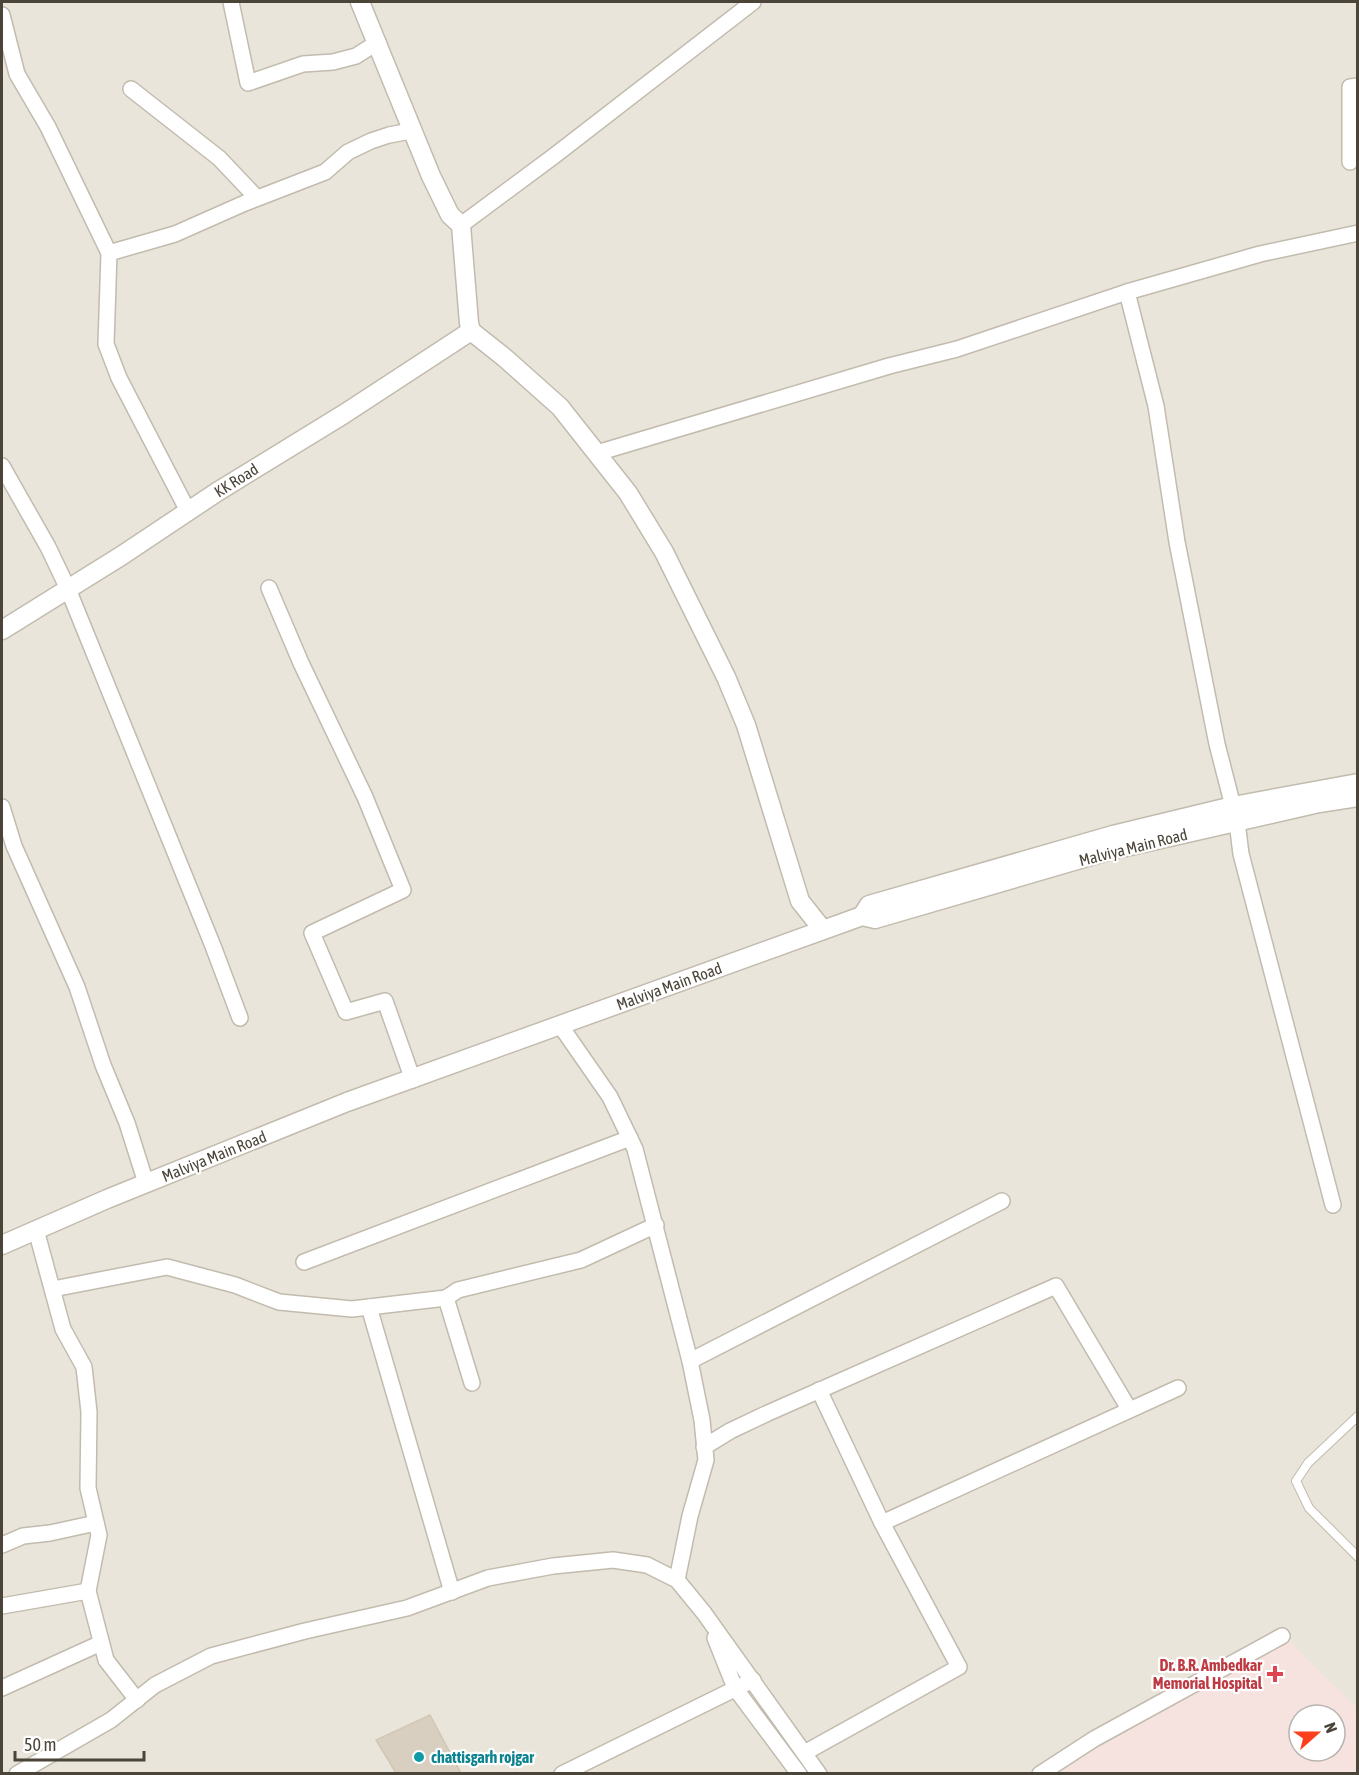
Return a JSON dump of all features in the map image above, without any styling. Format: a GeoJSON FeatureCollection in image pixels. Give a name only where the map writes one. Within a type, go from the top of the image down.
{"type":"FeatureCollection","features":[{"type":"Feature","properties":{"kind":"street"},"geometry":{"type":"LineString","coordinates":[[231,2],[248,83],[303,64],[333,62],[356,56],[378,42]]}},
{"type":"Feature","properties":{"kind":"street"},"geometry":{"type":"LineString","coordinates":[[360,2],[378,42],[411,131],[450,214],[461,225],[471,332],[505,358],[560,407],[628,493],[664,552],[726,677],[746,725],[800,901],[823,930]]}},
{"type":"Feature","properties":{"kind":"street"},"geometry":{"type":"LineString","coordinates":[[461,225],[564,149],[753,2]]}},
{"type":"Feature","properties":{"kind":"street"},"geometry":{"type":"LineString","coordinates":[[2,15],[17,74],[48,127],[109,253],[106,344],[119,378],[188,511]]}},
{"type":"Feature","properties":{"kind":"street"},"geometry":{"type":"LineString","coordinates":[[1350,162],[1350,87],[1358,87]]}},
{"type":"Feature","properties":{"kind":"street"},"geometry":{"type":"LineString","coordinates":[[131,89],[219,158],[257,198]]}},
{"type":"Feature","properties":{"kind":"street"},"geometry":{"type":"LineString","coordinates":[[109,253],[175,234],[257,198],[325,172],[348,152],[371,141],[411,131]]}},
{"type":"Feature","properties":{"kind":"street"},"geometry":{"type":"LineString","coordinates":[[597,453],[888,366],[957,349],[1126,292],[1260,254],[1358,233]]}},
{"type":"Feature","properties":{"kind":"street"},"geometry":{"type":"LineString","coordinates":[[1126,292],[1156,406],[1179,553],[1217,744],[1235,814],[1241,854],[1333,1205]]}},
{"type":"Feature","properties":{"kind":"street","name":"KK Road"},"geometry":{"type":"LineString","coordinates":[[2,630],[471,332]]}},
{"type":"Feature","properties":{"kind":"street"},"geometry":{"type":"LineString","coordinates":[[2,466],[48,547],[68,589],[240,1018]]}},
{"type":"Feature","properties":{"kind":"street"},"geometry":{"type":"LineString","coordinates":[[269,588],[301,663],[365,797],[403,890],[312,933],[346,1012],[386,1001],[413,1080]]}},
{"type":"Feature","properties":{"kind":"street"},"geometry":{"type":"LineString","coordinates":[[1235,814],[1358,783]]}},
{"type":"Feature","properties":{"kind":"street"},"geometry":{"type":"LineString","coordinates":[[1235,814],[1358,797]]}},
{"type":"Feature","properties":{"kind":"street"},"geometry":{"type":"LineString","coordinates":[[2,807],[14,846],[77,987],[103,1065],[127,1123],[146,1183]]}},
{"type":"Feature","properties":{"kind":"street","name":"Malviya Main Road"},"geometry":{"type":"LineString","coordinates":[[2,1245],[146,1183],[347,1102],[862,916],[869,905],[981,881],[1113,835],[1235,814]]}},
{"type":"Feature","properties":{"kind":"street"},"geometry":{"type":"LineString","coordinates":[[561,1025],[610,1097],[636,1149],[690,1361],[702,1420],[706,1460],[690,1516],[677,1580]]}},
{"type":"Feature","properties":{"kind":"street"},"geometry":{"type":"LineString","coordinates":[[304,1262],[630,1137]]}},
{"type":"Feature","properties":{"kind":"street"},"geometry":{"type":"LineString","coordinates":[[690,1361],[1002,1201]]}},
{"type":"Feature","properties":{"kind":"street"},"geometry":{"type":"LineString","coordinates":[[52,1289],[167,1267],[235,1285],[279,1302],[352,1309],[446,1298],[458,1290],[581,1260],[656,1225]]}},
{"type":"Feature","properties":{"kind":"street"},"geometry":{"type":"LineString","coordinates":[[36,1230],[63,1329],[84,1367],[89,1412],[88,1488],[99,1535],[88,1591],[106,1660],[136,1700]]}},
{"type":"Feature","properties":{"kind":"street"},"geometry":{"type":"LineString","coordinates":[[704,1447],[740,1426],[1056,1286],[1129,1409]]}},
{"type":"Feature","properties":{"kind":"street"},"geometry":{"type":"LineString","coordinates":[[446,1298],[472,1383]]}},
{"type":"Feature","properties":{"kind":"street"},"geometry":{"type":"LineString","coordinates":[[369,1307],[452,1592]]}},
{"type":"Feature","properties":{"kind":"street"},"geometry":{"type":"LineString","coordinates":[[882,1523],[1178,1388]]}},
{"type":"Feature","properties":{"kind":"street"},"geometry":{"type":"LineString","coordinates":[[806,1752],[959,1666],[882,1523],[819,1390]]}},
{"type":"Feature","properties":{"kind":"street"},"geometry":{"type":"LineString","coordinates":[[2,1545],[23,1536],[96,1523]]}},
{"type":"Feature","properties":{"kind":"street"},"geometry":{"type":"LineString","coordinates":[[17,1773],[111,1720],[155,1685],[211,1656],[305,1631],[407,1608],[488,1578],[553,1566],[613,1560],[647,1565],[677,1580],[704,1613],[819,1773]]}},
{"type":"Feature","properties":{"kind":"street"},"geometry":{"type":"LineString","coordinates":[[2,1606],[88,1591]]}},
{"type":"Feature","properties":{"kind":"street"},"geometry":{"type":"LineString","coordinates":[[704,1613],[735,1688],[766,1726],[799,1773]]}},
{"type":"Feature","properties":{"kind":"street"},"geometry":{"type":"LineString","coordinates":[[1040,1773],[1094,1739],[1282,1636]]}},
{"type":"Feature","properties":{"kind":"street"},"geometry":{"type":"LineString","coordinates":[[2,1688],[101,1643]]}},
{"type":"Feature","properties":{"kind":"street"},"geometry":{"type":"LineString","coordinates":[[562,1773],[753,1680]]}},
{"type":"Feature","properties":{"kind":"lane"},"geometry":{"type":"LineString","coordinates":[[1358,1416],[1308,1463],[1296,1481],[1309,1508],[1358,1557]]}},
{"type":"Feature","properties":{"kind":"shaded area"},"geometry":{"type":"Polygon","coordinates":[[[2,2],[1357,2],[1357,1773],[2,1774],[2,2]]]}},
{"type":"Feature","properties":{"kind":"shaded area","name":"Dr. B.R. Ambedkar Memorial Hospital"},"geometry":{"type":"Polygon","coordinates":[[[1288,1640],[1357,1708],[1357,1773],[1053,1774],[1288,1640]]]}},
{"type":"Feature","properties":{"kind":"building","name":"chattisgarh rojgar"},"geometry":{"type":"Polygon","coordinates":[[[430,1715],[461,1773],[396,1773],[376,1740],[430,1715]]]}},
{"type":"Feature","properties":{"kind":"place","name":"Dr. B.R. Ambedkar Memorial Hospital"},"geometry":{"type":"Point","coordinates":[1275,1674]}},
{"type":"Feature","properties":{"kind":"place","name":"chattisgarh rojgar"},"geometry":{"type":"Point","coordinates":[419,1757]}}]}
